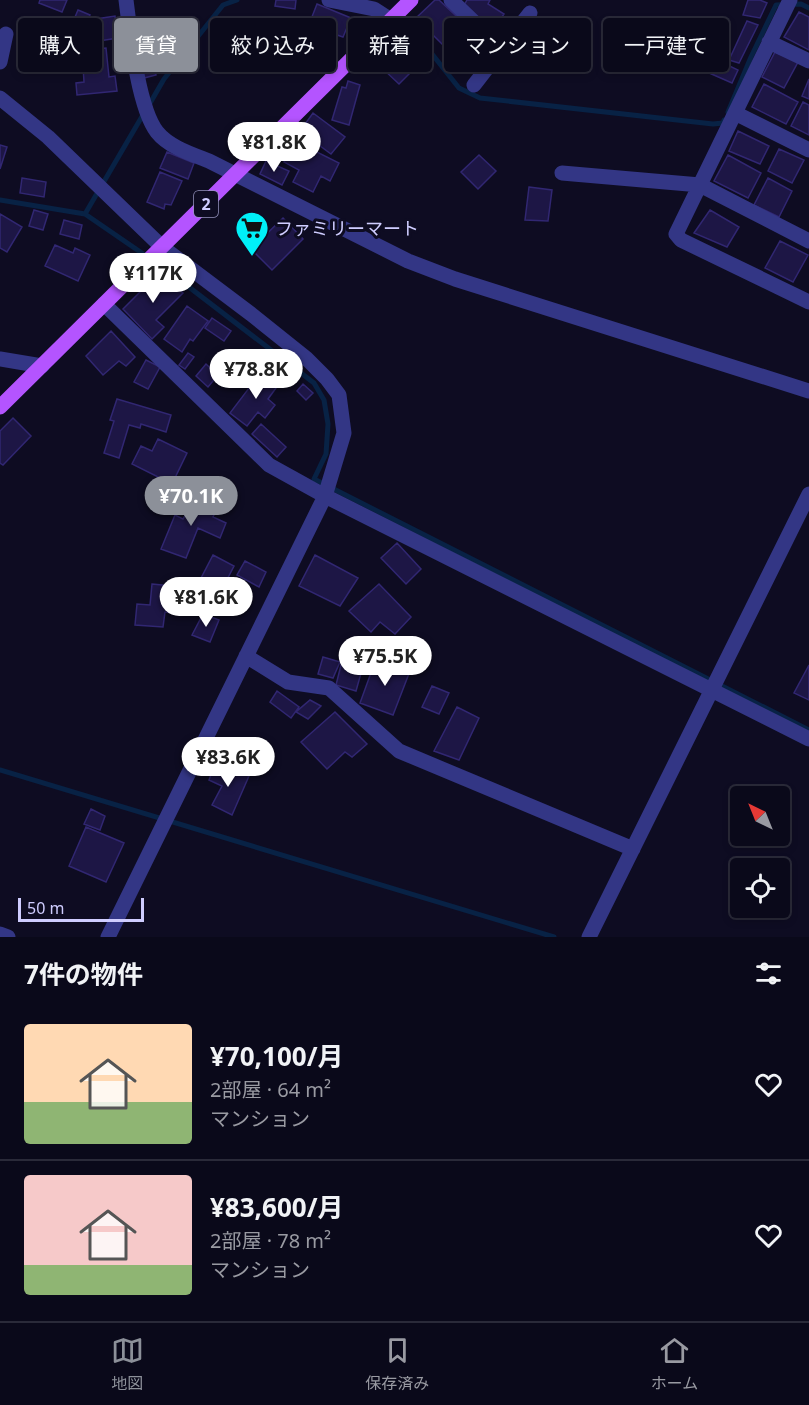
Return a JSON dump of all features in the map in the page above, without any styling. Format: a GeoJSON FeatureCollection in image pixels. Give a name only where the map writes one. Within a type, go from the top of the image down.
{"type":"FeatureCollection","features":[{"type":"Feature","properties":{"kind":"main road","name":"2"},"geometry":{"type":"LineString","coordinates":[[394,18],[411,0]]}},
{"type":"Feature","properties":{"kind":"main road","name":"2"},"geometry":{"type":"LineString","coordinates":[[0,407],[348,63]]}},
{"type":"Feature","properties":{"kind":"street"},"geometry":{"type":"LineString","coordinates":[[126,0],[145,106],[156,131],[176,148],[209,161],[408,261],[455,279],[809,391]]}},
{"type":"Feature","properties":{"kind":"street"},"geometry":{"type":"LineString","coordinates":[[329,0],[374,9],[389,18]]}},
{"type":"Feature","properties":{"kind":"street"},"geometry":{"type":"LineString","coordinates":[[451,0],[470,18]]}},
{"type":"Feature","properties":{"kind":"street"},"geometry":{"type":"LineString","coordinates":[[790,0],[676,234],[681,240],[809,303]]}},
{"type":"Feature","properties":{"kind":"street"},"geometry":{"type":"LineString","coordinates":[[526,18],[530,13]]}},
{"type":"Feature","properties":{"kind":"street"},"geometry":{"type":"LineString","coordinates":[[0,62],[6,34]]}},
{"type":"Feature","properties":{"kind":"street"},"geometry":{"type":"LineString","coordinates":[[769,42],[809,61]]}},
{"type":"Feature","properties":{"kind":"street"},"geometry":{"type":"LineString","coordinates":[[474,85],[484,72]]}},
{"type":"Feature","properties":{"kind":"street"},"geometry":{"type":"LineString","coordinates":[[0,98],[48,136],[162,247],[306,358],[339,395],[344,433],[325,496],[108,937]]}},
{"type":"Feature","properties":{"kind":"street"},"geometry":{"type":"LineString","coordinates":[[735,113],[809,150]]}},
{"type":"Feature","properties":{"kind":"street"},"geometry":{"type":"LineString","coordinates":[[562,174],[700,185],[809,241]]}},
{"type":"Feature","properties":{"kind":"street"},"geometry":{"type":"LineString","coordinates":[[104,304],[269,465],[325,496],[809,739]]}},
{"type":"Feature","properties":{"kind":"street"},"geometry":{"type":"LineString","coordinates":[[0,359],[42,366]]}},
{"type":"Feature","properties":{"kind":"street"},"geometry":{"type":"LineString","coordinates":[[589,937],[809,494]]}},
{"type":"Feature","properties":{"kind":"street"},"geometry":{"type":"LineString","coordinates":[[246,656],[288,682],[329,688],[399,751],[633,849]]}},
{"type":"Feature","properties":{"kind":"street"},"geometry":{"type":"LineString","coordinates":[[0,934],[8,937]]}},
{"type":"Feature","properties":{"kind":"building"},"geometry":{"type":"Polygon","coordinates":[[[40,0],[67,0],[62,12],[39,3],[40,0]]]}},
{"type":"Feature","properties":{"kind":"building"},"geometry":{"type":"Polygon","coordinates":[[[276,0],[296,0],[295,9],[275,6],[276,0]]]}},
{"type":"Feature","properties":{"kind":"building"},"geometry":{"type":"Polygon","coordinates":[[[435,0],[439,0],[458,18],[444,18],[444,46],[432,34],[432,18],[416,18],[435,0]]]}},
{"type":"Feature","properties":{"kind":"building"},"geometry":{"type":"Polygon","coordinates":[[[467,0],[490,0],[488,4],[504,14],[501,18],[478,18],[463,7],[467,0]]]}},
{"type":"Feature","properties":{"kind":"building"},"geometry":{"type":"Polygon","coordinates":[[[748,0],[760,0],[767,3],[760,18],[743,15],[748,0]]]}},
{"type":"Feature","properties":{"kind":"building"},"geometry":{"type":"Polygon","coordinates":[[[317,4],[351,18],[348,18],[348,25],[343,37],[337,35],[336,37],[336,18],[312,18],[317,4]]]}},
{"type":"Feature","properties":{"kind":"building"},"geometry":{"type":"Polygon","coordinates":[[[78,10],[90,15],[89,18],[75,18],[78,10]]]}},
{"type":"Feature","properties":{"kind":"building"},"geometry":{"type":"Polygon","coordinates":[[[799,12],[809,17],[809,50],[784,37],[799,12]]]}},
{"type":"Feature","properties":{"kind":"building"},"geometry":{"type":"Polygon","coordinates":[[[115,16],[114,39],[102,41],[102,18],[115,16]]]}},
{"type":"Feature","properties":{"kind":"building"},"geometry":{"type":"Polygon","coordinates":[[[747,21],[758,25],[739,63],[729,60],[747,21]]]}},
{"type":"Feature","properties":{"kind":"building"},"geometry":{"type":"Polygon","coordinates":[[[102,48],[106,48],[109,77],[115,76],[117,91],[77,95],[76,83],[84,82],[83,72],[102,72],[102,48]]]}},
{"type":"Feature","properties":{"kind":"building"},"geometry":{"type":"Polygon","coordinates":[[[775,52],[798,62],[784,88],[762,77],[775,52]]]}},
{"type":"Feature","properties":{"kind":"building"},"geometry":{"type":"Polygon","coordinates":[[[729,66],[738,70],[732,83],[707,72],[729,72],[729,66]]]}},
{"type":"Feature","properties":{"kind":"building"},"geometry":{"type":"Polygon","coordinates":[[[143,72],[155,72],[156,75],[144,78],[143,72]]]}},
{"type":"Feature","properties":{"kind":"building"},"geometry":{"type":"Polygon","coordinates":[[[386,72],[411,72],[399,84],[386,72]]]}},
{"type":"Feature","properties":{"kind":"building"},"geometry":{"type":"Polygon","coordinates":[[[809,79],[809,99],[802,96],[809,79]]]}},
{"type":"Feature","properties":{"kind":"building"},"geometry":{"type":"Polygon","coordinates":[[[348,81],[360,85],[349,125],[332,120],[342,87],[346,88],[348,81]]]}},
{"type":"Feature","properties":{"kind":"building"},"geometry":{"type":"Polygon","coordinates":[[[764,84],[798,102],[786,124],[752,107],[764,84]]]}},
{"type":"Feature","properties":{"kind":"building"},"geometry":{"type":"Polygon","coordinates":[[[803,102],[809,105],[809,135],[791,126],[803,102]]]}},
{"type":"Feature","properties":{"kind":"building"},"geometry":{"type":"Polygon","coordinates":[[[313,113],[345,137],[331,154],[300,131],[313,113]]]}},
{"type":"Feature","properties":{"kind":"building"},"geometry":{"type":"Polygon","coordinates":[[[738,131],[769,146],[760,164],[729,151],[738,131]]]}},
{"type":"Feature","properties":{"kind":"building"},"geometry":{"type":"Polygon","coordinates":[[[0,145],[7,147],[0,169],[0,145]]]}},
{"type":"Feature","properties":{"kind":"building"},"geometry":{"type":"Polygon","coordinates":[[[292,148],[305,155],[309,148],[339,163],[330,181],[321,176],[313,192],[293,182],[299,170],[284,162],[292,148]]]}},
{"type":"Feature","properties":{"kind":"building"},"geometry":{"type":"Polygon","coordinates":[[[779,149],[804,160],[792,183],[768,171],[779,149]]]}},
{"type":"Feature","properties":{"kind":"building"},"geometry":{"type":"Polygon","coordinates":[[[167,152],[194,163],[188,179],[160,168],[167,152]]]}},
{"type":"Feature","properties":{"kind":"building"},"geometry":{"type":"Polygon","coordinates":[[[479,155],[496,171],[478,189],[461,172],[479,155]]]}},
{"type":"Feature","properties":{"kind":"building"},"geometry":{"type":"Polygon","coordinates":[[[728,155],[761,173],[748,198],[714,181],[728,155]]]}},
{"type":"Feature","properties":{"kind":"building"},"geometry":{"type":"Polygon","coordinates":[[[266,161],[289,171],[282,185],[260,174],[266,161]]]}},
{"type":"Feature","properties":{"kind":"building"},"geometry":{"type":"Polygon","coordinates":[[[160,172],[182,181],[171,205],[165,204],[164,209],[147,202],[160,172]]]}},
{"type":"Feature","properties":{"kind":"building"},"geometry":{"type":"Polygon","coordinates":[[[22,178],[46,182],[44,197],[20,193],[22,178]]]}},
{"type":"Feature","properties":{"kind":"building"},"geometry":{"type":"Polygon","coordinates":[[[768,178],[792,191],[779,217],[754,205],[768,178]]]}},
{"type":"Feature","properties":{"kind":"building"},"geometry":{"type":"Polygon","coordinates":[[[529,187],[552,190],[548,221],[525,220],[529,187]]]}},
{"type":"Feature","properties":{"kind":"building"},"geometry":{"type":"Polygon","coordinates":[[[34,210],[48,214],[43,230],[29,226],[34,210]]]}},
{"type":"Feature","properties":{"kind":"building"},"geometry":{"type":"Polygon","coordinates":[[[710,210],[739,227],[727,247],[694,233],[710,210]]]}},
{"type":"Feature","properties":{"kind":"building"},"geometry":{"type":"Polygon","coordinates":[[[0,214],[22,227],[7,252],[0,248],[0,214]]]}},
{"type":"Feature","properties":{"kind":"building"},"geometry":{"type":"Polygon","coordinates":[[[283,218],[303,239],[272,270],[251,249],[283,218]]]}},
{"type":"Feature","properties":{"kind":"building"},"geometry":{"type":"Polygon","coordinates":[[[64,220],[82,225],[79,239],[60,234],[64,220]]]}},
{"type":"Feature","properties":{"kind":"building"},"geometry":{"type":"Polygon","coordinates":[[[780,241],[808,255],[793,282],[765,268],[780,241]]]}},
{"type":"Feature","properties":{"kind":"building"},"geometry":{"type":"Polygon","coordinates":[[[55,245],[73,253],[75,248],[90,255],[78,281],[45,266],[55,245]]]}},
{"type":"Feature","properties":{"kind":"building"},"geometry":{"type":"Polygon","coordinates":[[[161,271],[183,293],[156,320],[164,327],[152,339],[123,309],[161,271]]]}},
{"type":"Feature","properties":{"kind":"building"},"geometry":{"type":"Polygon","coordinates":[[[187,306],[208,321],[193,341],[190,339],[182,352],[164,339],[187,306]]]}},
{"type":"Feature","properties":{"kind":"building"},"geometry":{"type":"Polygon","coordinates":[[[212,318],[231,331],[224,341],[205,328],[212,318]]]}},
{"type":"Feature","properties":{"kind":"building"},"geometry":{"type":"Polygon","coordinates":[[[111,331],[135,357],[126,366],[119,361],[103,375],[86,356],[111,331]]]}},
{"type":"Feature","properties":{"kind":"building"},"geometry":{"type":"Polygon","coordinates":[[[188,353],[194,357],[185,369],[179,365],[188,353]]]}},
{"type":"Feature","properties":{"kind":"building"},"geometry":{"type":"Polygon","coordinates":[[[249,355],[258,362],[253,369],[244,361],[249,355]]]}},
{"type":"Feature","properties":{"kind":"building"},"geometry":{"type":"Polygon","coordinates":[[[146,360],[160,367],[148,389],[134,382],[146,360]]]}},
{"type":"Feature","properties":{"kind":"building"},"geometry":{"type":"Polygon","coordinates":[[[206,364],[218,375],[208,387],[196,376],[206,364]]]}},
{"type":"Feature","properties":{"kind":"building"},"geometry":{"type":"Polygon","coordinates":[[[262,371],[279,384],[268,399],[275,405],[265,418],[258,412],[247,426],[230,413],[262,371]]]}},
{"type":"Feature","properties":{"kind":"building"},"geometry":{"type":"Polygon","coordinates":[[[303,384],[313,393],[306,400],[297,391],[303,384]]]}},
{"type":"Feature","properties":{"kind":"building"},"geometry":{"type":"Polygon","coordinates":[[[117,399],[171,415],[166,432],[141,424],[140,428],[129,425],[119,458],[104,453],[114,421],[110,420],[117,399]]]}},
{"type":"Feature","properties":{"kind":"building"},"geometry":{"type":"Polygon","coordinates":[[[13,418],[31,436],[3,465],[0,463],[0,431],[13,418]]]}},
{"type":"Feature","properties":{"kind":"building"},"geometry":{"type":"Polygon","coordinates":[[[261,424],[286,447],[277,457],[252,434],[261,424]]]}},
{"type":"Feature","properties":{"kind":"building"},"geometry":{"type":"Polygon","coordinates":[[[158,439],[187,453],[172,484],[132,464],[141,446],[152,451],[158,439]]]}},
{"type":"Feature","properties":{"kind":"building"},"geometry":{"type":"Polygon","coordinates":[[[185,496],[217,509],[213,517],[226,523],[220,538],[198,528],[186,558],[161,549],[175,515],[183,519],[186,514],[179,511],[185,496]]]}},
{"type":"Feature","properties":{"kind":"building"},"geometry":{"type":"Polygon","coordinates":[[[397,543],[421,569],[406,584],[381,558],[397,543]]]}},
{"type":"Feature","properties":{"kind":"building"},"geometry":{"type":"Polygon","coordinates":[[[213,555],[234,566],[220,593],[199,582],[213,555]]]}},
{"type":"Feature","properties":{"kind":"building"},"geometry":{"type":"Polygon","coordinates":[[[315,555],[358,578],[340,606],[299,586],[315,555]]]}},
{"type":"Feature","properties":{"kind":"building"},"geometry":{"type":"Polygon","coordinates":[[[245,561],[266,572],[259,587],[237,575],[245,561]]]}},
{"type":"Feature","properties":{"kind":"building"},"geometry":{"type":"Polygon","coordinates":[[[152,584],[183,587],[179,614],[165,612],[163,627],[135,625],[137,604],[150,605],[152,584]]]}},
{"type":"Feature","properties":{"kind":"building"},"geometry":{"type":"Polygon","coordinates":[[[379,584],[411,617],[395,634],[380,622],[371,632],[349,611],[379,584]]]}},
{"type":"Feature","properties":{"kind":"building"},"geometry":{"type":"Polygon","coordinates":[[[203,614],[219,620],[210,642],[192,635],[203,614]]]}},
{"type":"Feature","properties":{"kind":"building"},"geometry":{"type":"Polygon","coordinates":[[[344,653],[365,659],[356,691],[336,685],[344,653]]]}},
{"type":"Feature","properties":{"kind":"building"},"geometry":{"type":"Polygon","coordinates":[[[323,657],[340,662],[333,678],[318,674],[323,657]]]}},
{"type":"Feature","properties":{"kind":"building"},"geometry":{"type":"Polygon","coordinates":[[[376,659],[410,671],[393,715],[360,703],[376,659]]]}},
{"type":"Feature","properties":{"kind":"building"},"geometry":{"type":"Polygon","coordinates":[[[809,665],[809,700],[794,693],[809,665]]]}},
{"type":"Feature","properties":{"kind":"building"},"geometry":{"type":"Polygon","coordinates":[[[432,686],[449,693],[439,714],[422,707],[432,686]]]}},
{"type":"Feature","properties":{"kind":"building"},"geometry":{"type":"Polygon","coordinates":[[[277,691],[299,707],[291,718],[270,702],[277,691]]]}},
{"type":"Feature","properties":{"kind":"building"},"geometry":{"type":"Polygon","coordinates":[[[310,700],[321,706],[308,719],[296,712],[310,700]]]}},
{"type":"Feature","properties":{"kind":"building"},"geometry":{"type":"Polygon","coordinates":[[[457,707],[479,718],[459,760],[434,751],[457,707]]]}},
{"type":"Feature","properties":{"kind":"building"},"geometry":{"type":"Polygon","coordinates":[[[335,712],[367,744],[352,757],[345,752],[327,769],[301,742],[335,712]]]}},
{"type":"Feature","properties":{"kind":"building"},"geometry":{"type":"Polygon","coordinates":[[[215,764],[249,776],[232,815],[212,805],[222,786],[209,780],[215,764]]]}},
{"type":"Feature","properties":{"kind":"building"},"geometry":{"type":"Polygon","coordinates":[[[91,809],[105,816],[100,830],[84,824],[91,809]]]}},
{"type":"Feature","properties":{"kind":"building"},"geometry":{"type":"Polygon","coordinates":[[[86,827],[124,843],[106,882],[69,866],[86,827]]]}},
{"type":"Feature","properties":{"kind":"waterway"},"geometry":{"type":"LineString","coordinates":[[149,105],[164,79],[223,5],[237,0]]}},
{"type":"Feature","properties":{"kind":"waterway"},"geometry":{"type":"LineString","coordinates":[[728,112],[776,5],[801,4],[809,8]]}},
{"type":"Feature","properties":{"kind":"waterway"},"geometry":{"type":"LineString","coordinates":[[432,54],[459,88],[480,98],[713,124],[723,123],[724,120]]}},
{"type":"Feature","properties":{"kind":"waterway"},"geometry":{"type":"LineString","coordinates":[[0,200],[85,214],[144,113]]}},
{"type":"Feature","properties":{"kind":"waterway"},"geometry":{"type":"LineString","coordinates":[[85,214],[168,271],[314,383],[324,400],[328,424],[326,454],[314,479],[809,730]]}},
{"type":"Feature","properties":{"kind":"waterway"},"geometry":{"type":"LineString","coordinates":[[0,770],[554,937]]}},
{"type":"Feature","properties":{"kind":"place","name":"ファミリーマート"},"geometry":{"type":"Point","coordinates":[252,257]}}]}
